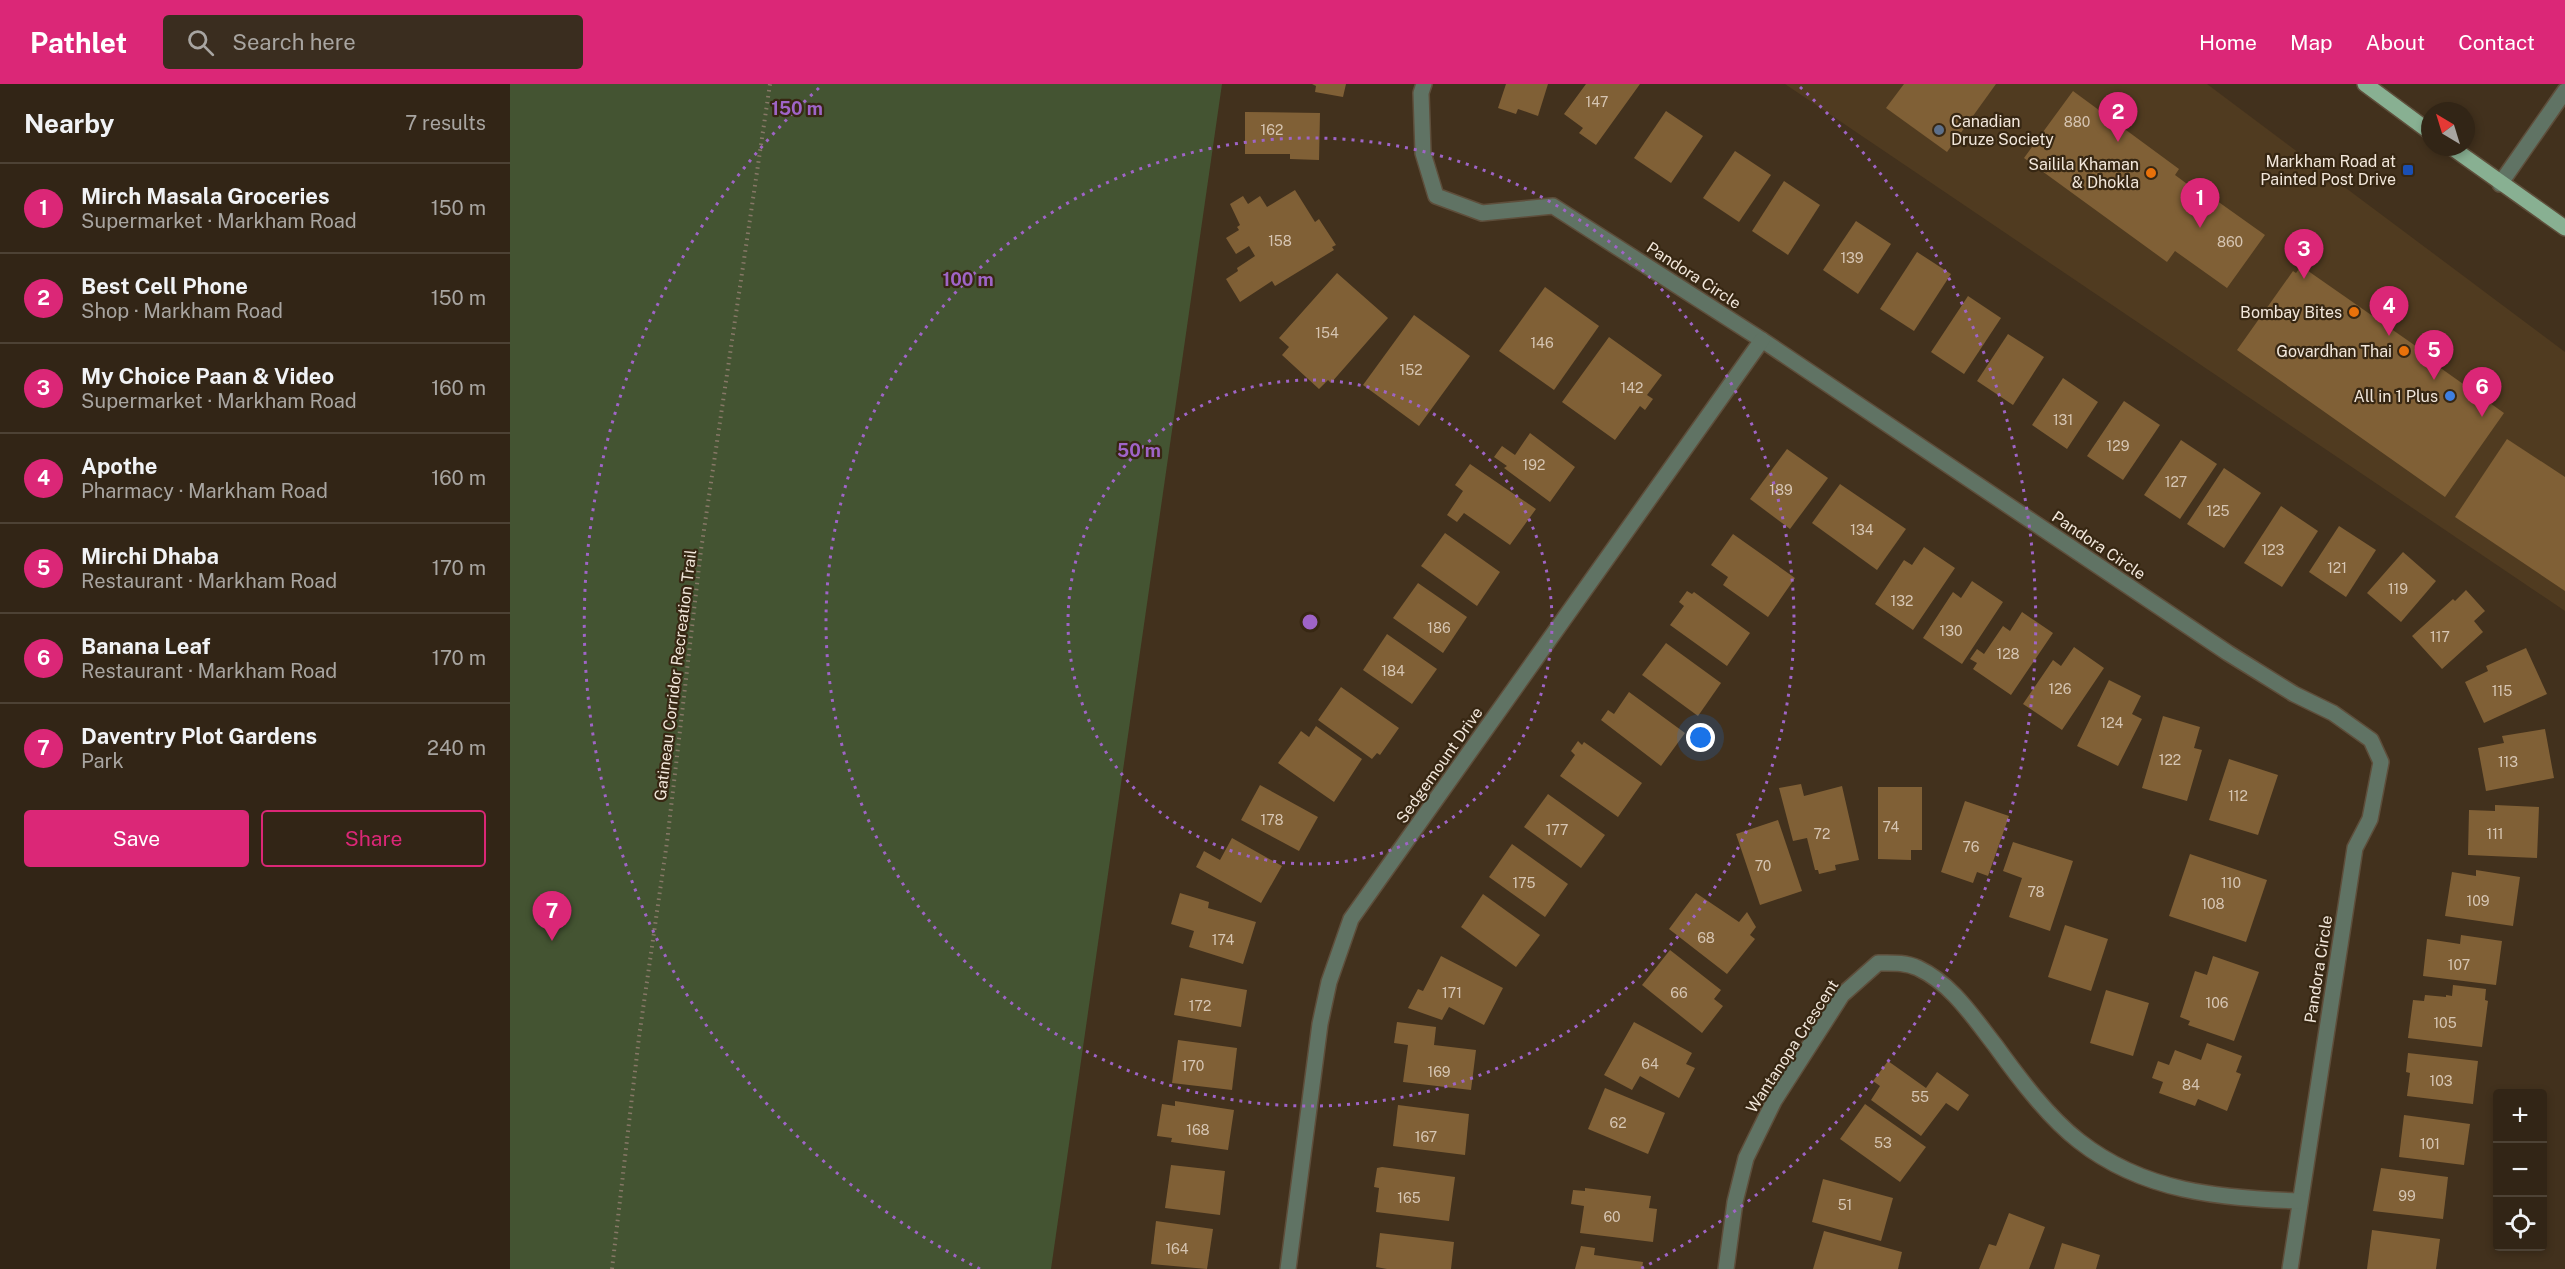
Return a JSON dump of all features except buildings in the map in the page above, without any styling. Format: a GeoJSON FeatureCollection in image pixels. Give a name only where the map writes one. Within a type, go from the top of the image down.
{"type":"FeatureCollection","features":[{"type":"Feature","properties":{"kind":"main road"},"geometry":{"type":"LineString","coordinates":[[2365,84],[2421,125]]}},
{"type":"Feature","properties":{"kind":"main road"},"geometry":{"type":"LineString","coordinates":[[2463,156],[2565,228]]}},
{"type":"Feature","properties":{"kind":"street","name":"Pandora Circle"},"geometry":{"type":"LineString","coordinates":[[1424,84],[1421,93],[1423,153],[1436,196],[1482,213],[1553,206],[1762,340],[2228,653],[2294,694],[2333,713],[2371,740],[2381,762],[2377,789],[2370,819],[2355,848],[2289,1269]]}},
{"type":"Feature","properties":{"kind":"street"},"geometry":{"type":"LineString","coordinates":[[2500,184],[2565,91]]}},
{"type":"Feature","properties":{"kind":"street","name":"Sedgemount Drive"},"geometry":{"type":"LineString","coordinates":[[1288,1269],[1320,1024],[1329,981],[1351,919],[1762,340]]}},
{"type":"Feature","properties":{"kind":"street","name":"Wantanopa Crescent"},"geometry":{"type":"LineString","coordinates":[[1726,1269],[1735,1202],[1746,1158],[1774,1101],[1842,995],[1878,963],[1903,963],[1919,968],[1944,986],[1965,1006],[2024,1084],[2078,1140],[2110,1161],[2142,1178],[2174,1188],[2243,1199],[2299,1201]]}},
{"type":"Feature","properties":{"kind":"path","name":"Gatineau Corridor Recreation Trail"},"geometry":{"type":"LineString","coordinates":[[612,1269],[639,1037],[667,842],[701,550],[770,84]]}},
{"type":"Feature","properties":{"kind":"shaded area"},"geometry":{"type":"Polygon","coordinates":[[[1785,84],[2207,84],[2565,352],[2565,611],[1785,84]]]}},
{"type":"Feature","properties":{"kind":"green space"},"geometry":{"type":"Polygon","coordinates":[[[510,84],[1222,84],[1051,1269],[510,1269],[510,84]]]}},
{"type":"Feature","properties":{"kind":"place","name":"Canadian Druze Society"},"geometry":{"type":"Point","coordinates":[1939,130]}},
{"type":"Feature","properties":{"kind":"place","name":"Best Cell Phone"},"geometry":{"type":"Point","coordinates":[2118,142]}},
{"type":"Feature","properties":{"kind":"place","name":"Markham Road at Painted Post Drive"},"geometry":{"type":"Point","coordinates":[2408,170]}},
{"type":"Feature","properties":{"kind":"place","name":"Sailila Khaman & Dhokla"},"geometry":{"type":"Point","coordinates":[2151,173]}},
{"type":"Feature","properties":{"kind":"place","name":"Mirch Masala Groceries"},"geometry":{"type":"Point","coordinates":[2200,228]}},
{"type":"Feature","properties":{"kind":"place","name":"My Choice Paan & Video"},"geometry":{"type":"Point","coordinates":[2304,279]}},
{"type":"Feature","properties":{"kind":"place","name":"Bombay Bites"},"geometry":{"type":"Point","coordinates":[2354,312]}},
{"type":"Feature","properties":{"kind":"place","name":"Apothe"},"geometry":{"type":"Point","coordinates":[2389,336]}},
{"type":"Feature","properties":{"kind":"place","name":"Govardhan Thai"},"geometry":{"type":"Point","coordinates":[2404,351]}},
{"type":"Feature","properties":{"kind":"place","name":"Mirchi Dhaba"},"geometry":{"type":"Point","coordinates":[2434,380]}},
{"type":"Feature","properties":{"kind":"place","name":"All in 1 Plus"},"geometry":{"type":"Point","coordinates":[2450,396]}},
{"type":"Feature","properties":{"kind":"place","name":"Banana Leaf"},"geometry":{"type":"Point","coordinates":[2482,417]}},
{"type":"Feature","properties":{"kind":"place","name":"Daventry Plot Gardens"},"geometry":{"type":"Point","coordinates":[552,941]}}]}
